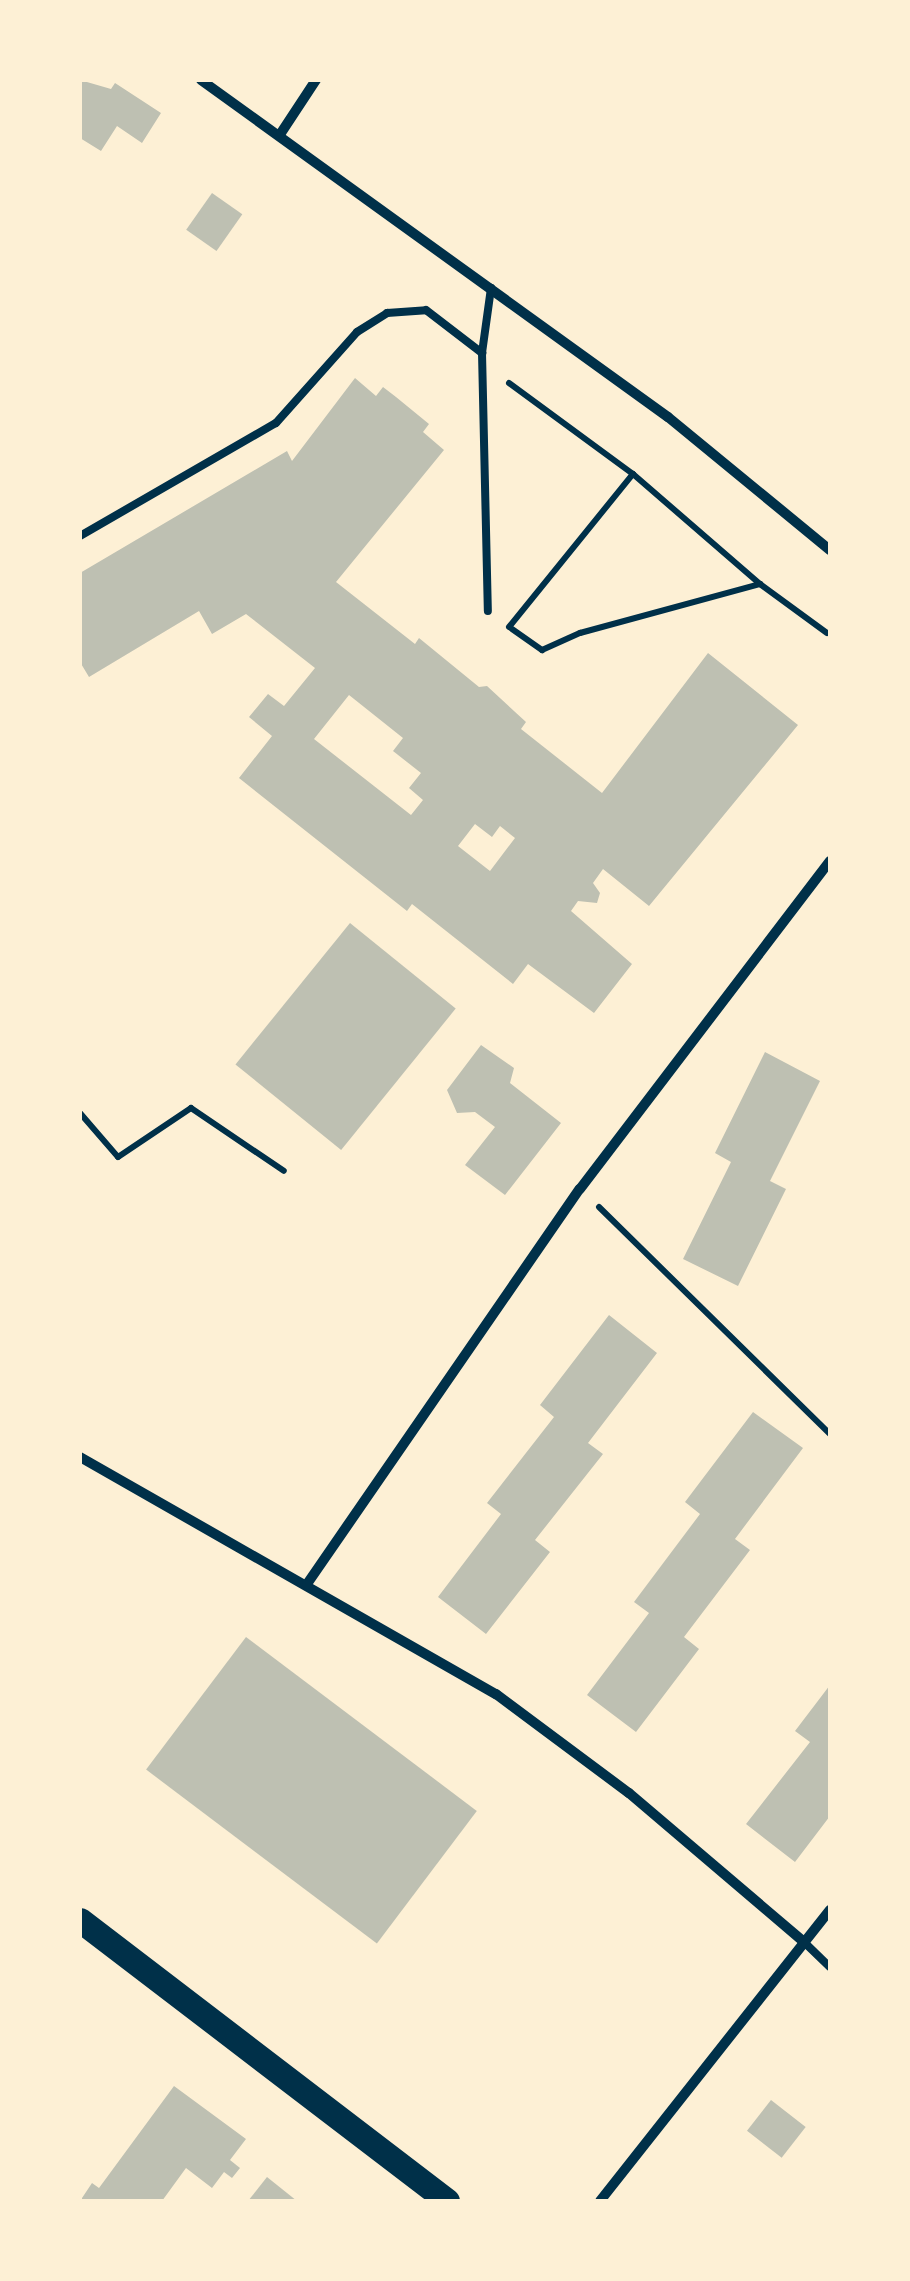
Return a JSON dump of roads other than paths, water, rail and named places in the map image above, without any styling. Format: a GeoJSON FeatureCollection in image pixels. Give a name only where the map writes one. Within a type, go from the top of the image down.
{"type":"FeatureCollection","features":[{"type":"Feature","properties":{"kind":"main road"},"geometry":{"type":"LineString","coordinates":[[80,1920],[447,2201]]}},
{"type":"Feature","properties":{"kind":"street"},"geometry":{"type":"LineString","coordinates":[[201,80],[281,133],[492,287],[741,474],[830,550]]}},
{"type":"Feature","properties":{"kind":"street"},"geometry":{"type":"LineString","coordinates":[[281,133],[316,80]]}},
{"type":"Feature","properties":{"kind":"street"},"geometry":{"type":"LineString","coordinates":[[307,1584],[580,1189],[830,861]]}},
{"type":"Feature","properties":{"kind":"street"},"geometry":{"type":"LineString","coordinates":[[80,1457],[496,1694],[629,1793],[804,1942]]}},
{"type":"Feature","properties":{"kind":"street"},"geometry":{"type":"LineString","coordinates":[[600,2201],[830,1910]]}},
{"type":"Feature","properties":{"kind":"lane"},"geometry":{"type":"LineString","coordinates":[[488,611],[482,353],[492,287]]}},
{"type":"Feature","properties":{"kind":"lane"},"geometry":{"type":"LineString","coordinates":[[80,536],[276,423],[357,332],[387,313],[426,310],[482,353]]}},
{"type":"Feature","properties":{"kind":"lane"},"geometry":{"type":"LineString","coordinates":[[804,1942],[830,1967]]}}]}
